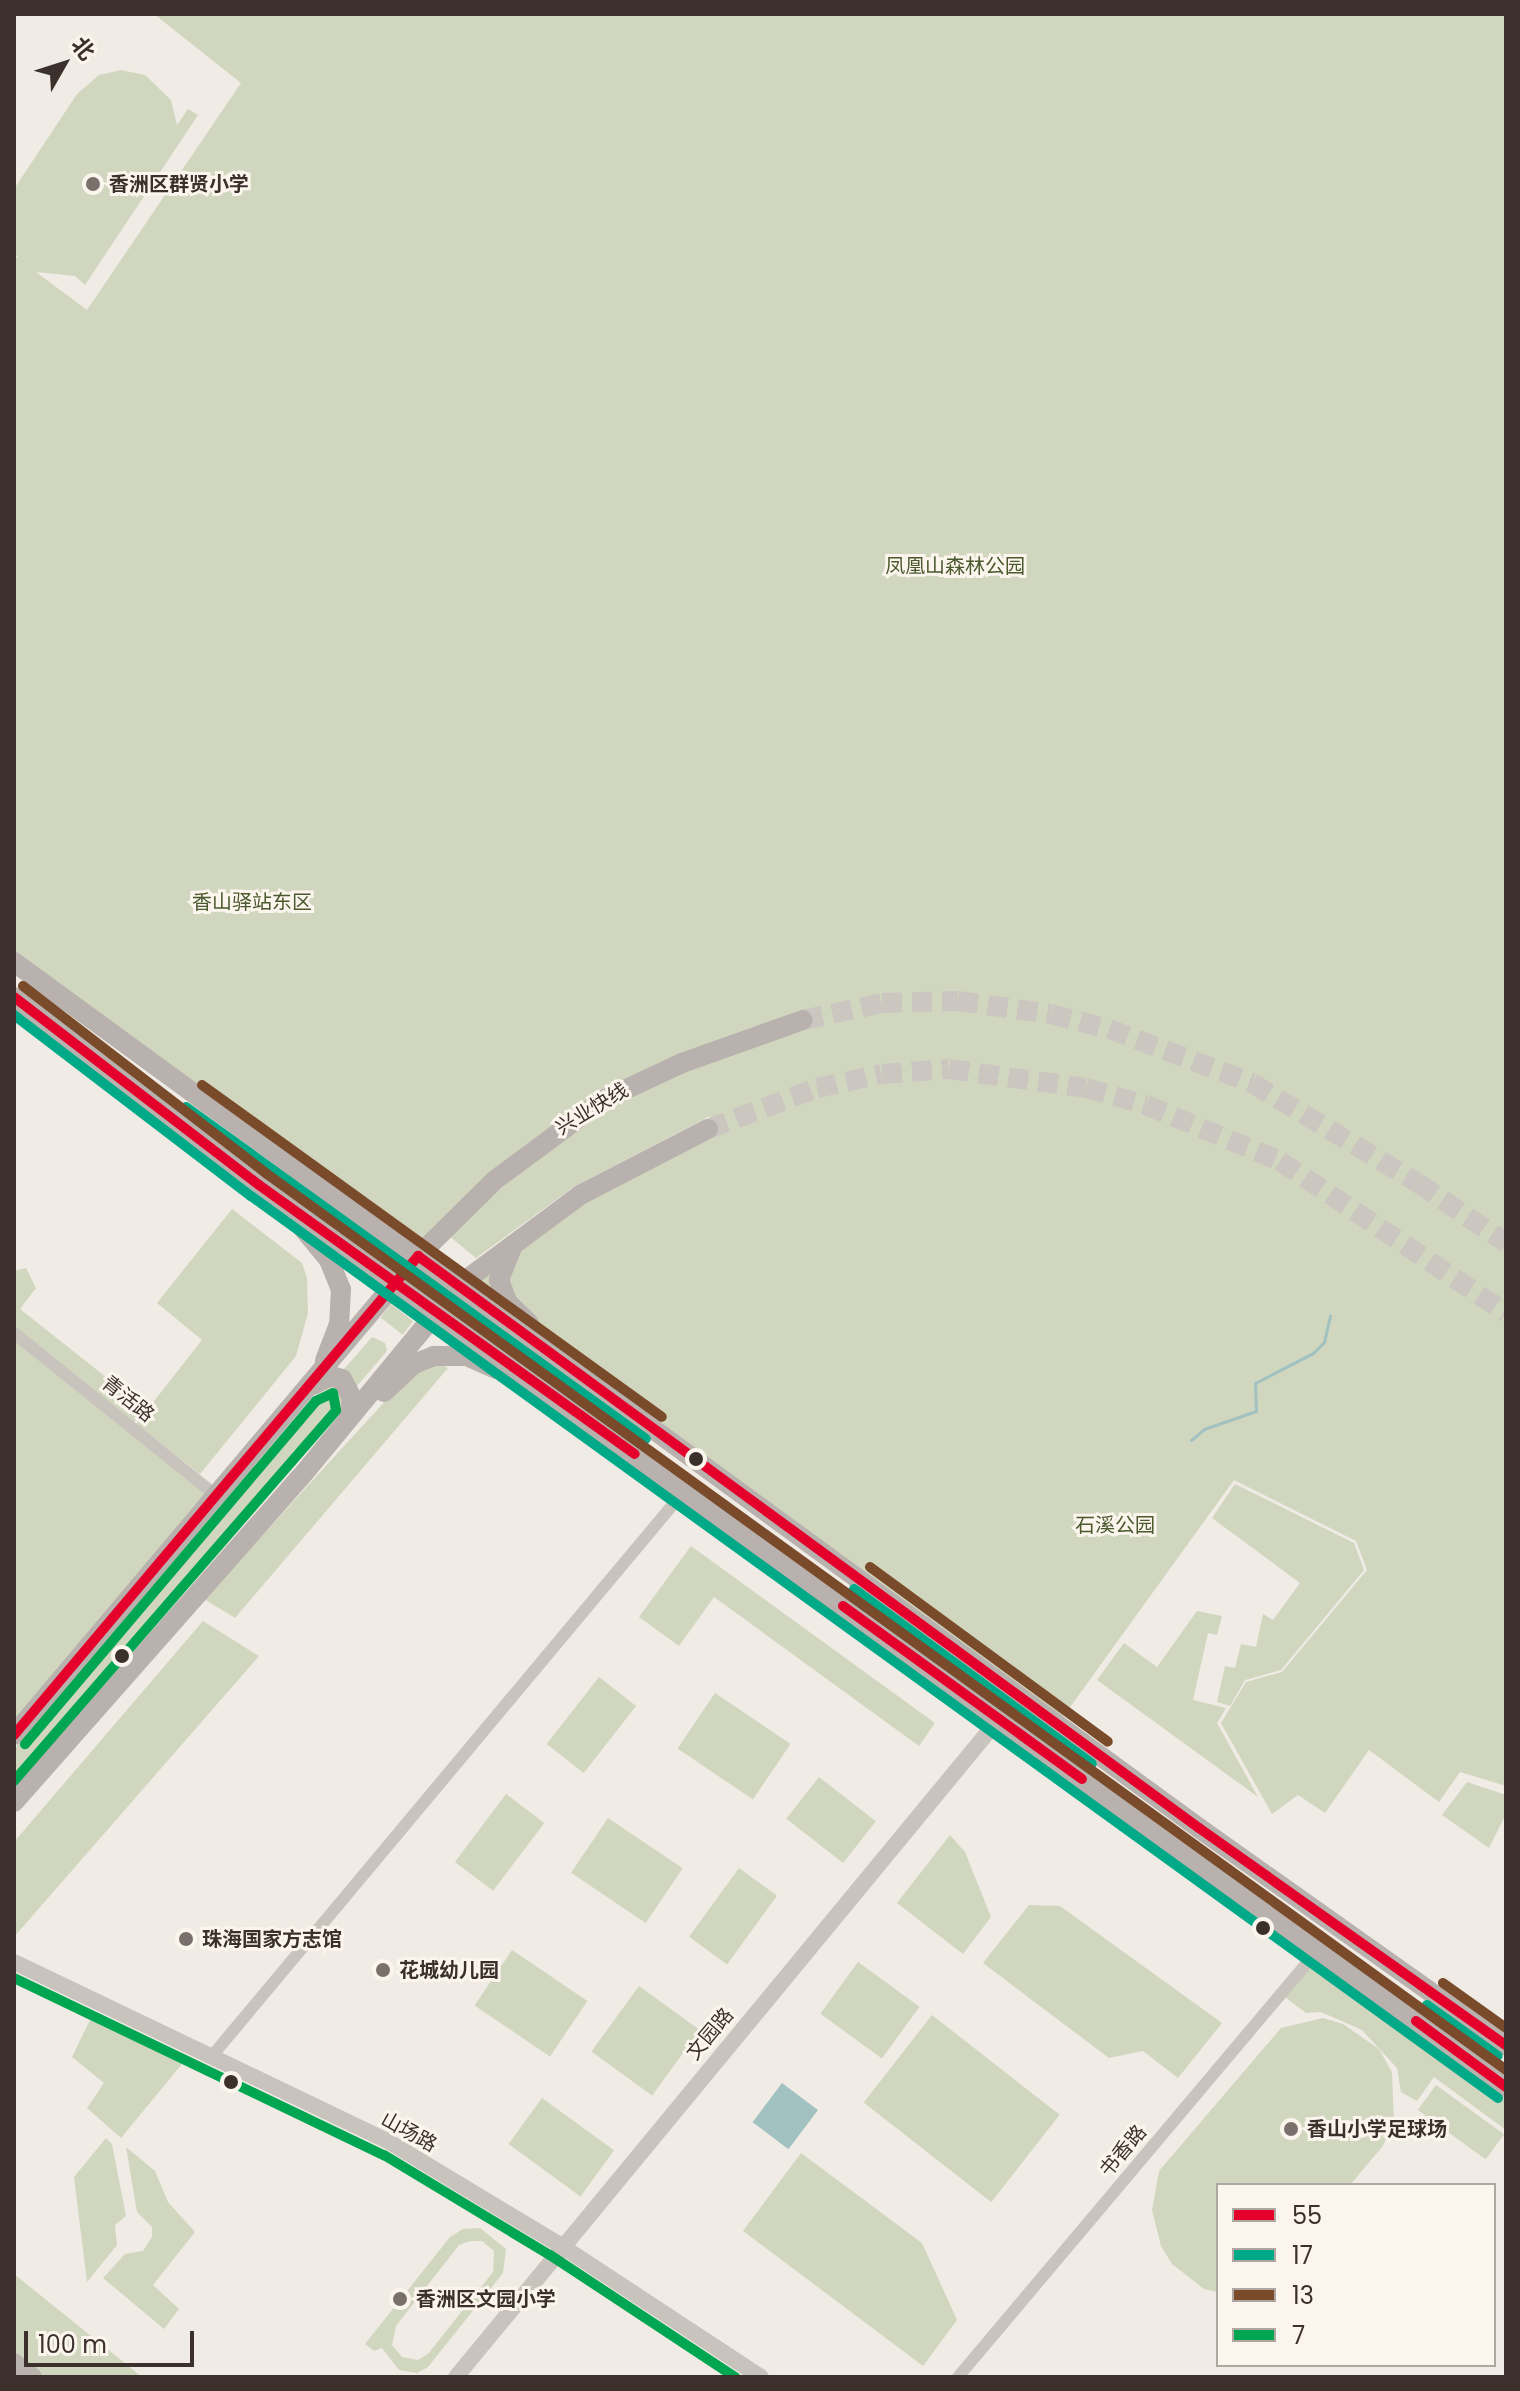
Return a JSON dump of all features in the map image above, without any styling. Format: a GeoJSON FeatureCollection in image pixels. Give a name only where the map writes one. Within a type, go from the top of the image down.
{"type":"FeatureCollection","features":[{"type":"Feature","properties":{"kind":"main road"},"geometry":{"type":"LineString","coordinates":[[14,962],[1199,1828],[1506,2045]]}},
{"type":"Feature","properties":{"kind":"main road"},"geometry":{"type":"LineString","coordinates":[[14,997],[259,1185],[685,1490],[1506,2087]]}},
{"type":"Feature","properties":{"kind":"main road","name":"兴业快线"},"geometry":{"type":"LineString","coordinates":[[14,1735],[218,1497],[418,1256],[495,1180],[593,1105],[682,1063],[803,1020]]}},
{"type":"Feature","properties":{"kind":"main road"},"geometry":{"type":"LineString","coordinates":[[300,1478],[459,1285],[517,1239],[601,1182],[708,1129]]}},
{"type":"Feature","properties":{"kind":"main road"},"geometry":{"type":"LineString","coordinates":[[259,1185],[320,1248],[341,1289],[339,1324],[313,1383]]}},
{"type":"Feature","properties":{"kind":"main road"},"geometry":{"type":"LineString","coordinates":[[517,1239],[499,1271],[508,1303],[618,1390],[654,1427]]}},
{"type":"Feature","properties":{"kind":"main road"},"geometry":{"type":"LineString","coordinates":[[14,1802],[300,1478],[403,1373],[444,1355],[481,1361],[592,1437],[643,1460]]}},
{"type":"Feature","properties":{"kind":"main road"},"geometry":{"type":"LineString","coordinates":[[313,1383],[325,1378],[342,1379],[352,1398],[349,1416]]}},
{"type":"Feature","properties":{"kind":"main road"},"geometry":{"type":"LineString","coordinates":[[14,2362],[33,2377]]}},
{"type":"Feature","properties":{"kind":"street","name":"青活路"},"geometry":{"type":"LineString","coordinates":[[14,1333],[218,1497]]}},
{"type":"Feature","properties":{"kind":"street"},"geometry":{"type":"LineString","coordinates":[[212,2056],[685,1490]]}},
{"type":"Feature","properties":{"kind":"street","name":"文园路"},"geometry":{"type":"LineString","coordinates":[[456,2377],[560,2245],[998,1720]]}},
{"type":"Feature","properties":{"kind":"street","name":"书香路"},"geometry":{"type":"LineString","coordinates":[[958,2377],[1318,1950]]}},
{"type":"Feature","properties":{"kind":"street","name":"山场路"},"geometry":{"type":"LineString","coordinates":[[14,1962],[391,2143],[560,2245],[761,2377]]}},
{"type":"Feature","properties":{"kind":"green space","name":"凤凰山森林公园"},"geometry":{"type":"Polygon","coordinates":[[[154,14],[1506,14],[1506,1786],[1460,1772],[1439,1802],[1369,1750],[1325,1813],[1298,1795],[1272,1814],[1221,1723],[1246,1682],[1282,1672],[1367,1570],[1356,1541],[1234,1480],[1060,1721],[459,1285],[479,1267],[708,1129],[710,1116],[575,1186],[476,1258],[448,1235],[532,1162],[629,1097],[593,1105],[418,1256],[14,962],[14,256],[19,258],[14,253],[14,189],[77,94],[99,75],[121,70],[145,75],[171,100],[177,125],[188,109],[198,115],[85,285],[75,276],[36,272],[87,310],[241,83],[154,14]]]}},
{"type":"Feature","properties":{"kind":"green space"},"geometry":{"type":"Polygon","coordinates":[[[232,1209],[302,1263],[307,1278],[308,1313],[296,1356],[200,1474],[136,1424],[202,1340],[157,1303],[232,1209]]]}},
{"type":"Feature","properties":{"kind":"green space"},"geometry":{"type":"Polygon","coordinates":[[[26,1268],[36,1288],[20,1309],[145,1408],[132,1425],[14,1330],[14,1271],[26,1268]]]}},
{"type":"Feature","properties":{"kind":"green space"},"geometry":{"type":"Polygon","coordinates":[[[391,1304],[413,1321],[403,1335],[381,1317],[391,1304]]]}},
{"type":"Feature","properties":{"kind":"green space"},"geometry":{"type":"Polygon","coordinates":[[[14,1334],[218,1497],[14,1731],[14,1334]]]}},
{"type":"Feature","properties":{"kind":"green space"},"geometry":{"type":"Polygon","coordinates":[[[372,1337],[385,1343],[387,1351],[14,1785],[14,1749],[372,1337]]]}},
{"type":"Feature","properties":{"kind":"green space"},"geometry":{"type":"Polygon","coordinates":[[[436,1362],[448,1368],[235,1618],[204,1599],[410,1374],[436,1362]]]}},
{"type":"Feature","properties":{"kind":"green space"},"geometry":{"type":"Polygon","coordinates":[[[1235,1484],[1354,1543],[1364,1570],[1281,1670],[1245,1680],[1230,1706],[1217,1702],[1225,1666],[1235,1668],[1241,1644],[1256,1647],[1263,1614],[1273,1620],[1300,1583],[1212,1518],[1235,1484]]]}},
{"type":"Feature","properties":{"kind":"green space"},"geometry":{"type":"Polygon","coordinates":[[[691,1546],[935,1723],[919,1746],[714,1597],[679,1646],[639,1617],[691,1546]]]}},
{"type":"Feature","properties":{"kind":"green space"},"geometry":{"type":"Polygon","coordinates":[[[1197,1611],[1222,1616],[1217,1635],[1208,1633],[1193,1700],[1226,1708],[1217,1723],[1258,1797],[1097,1680],[1124,1643],[1157,1667],[1197,1611]]]}},
{"type":"Feature","properties":{"kind":"green space"},"geometry":{"type":"Polygon","coordinates":[[[203,1621],[259,1656],[14,1937],[14,1842],[203,1621]]]}},
{"type":"Feature","properties":{"kind":"green space"},"geometry":{"type":"Polygon","coordinates":[[[599,1677],[636,1706],[584,1773],[547,1744],[599,1677]]]}},
{"type":"Feature","properties":{"kind":"green space"},"geometry":{"type":"Polygon","coordinates":[[[715,1693],[790,1744],[753,1799],[678,1749],[715,1693]]]}},
{"type":"Feature","properties":{"kind":"green space"},"geometry":{"type":"Polygon","coordinates":[[[819,1777],[876,1821],[843,1863],[786,1819],[819,1777]]]}},
{"type":"Feature","properties":{"kind":"green space"},"geometry":{"type":"Polygon","coordinates":[[[1467,1782],[1506,1795],[1506,1814],[1489,1848],[1442,1815],[1467,1782]]]}},
{"type":"Feature","properties":{"kind":"green space"},"geometry":{"type":"Polygon","coordinates":[[[506,1794],[544,1823],[493,1891],[455,1862],[506,1794]]]}},
{"type":"Feature","properties":{"kind":"green space"},"geometry":{"type":"Polygon","coordinates":[[[608,1818],[683,1868],[646,1923],[571,1873],[608,1818]]]}},
{"type":"Feature","properties":{"kind":"green space"},"geometry":{"type":"Polygon","coordinates":[[[950,1835],[965,1852],[991,1917],[963,1954],[897,1903],[950,1835]]]}},
{"type":"Feature","properties":{"kind":"green space"},"geometry":{"type":"Polygon","coordinates":[[[739,1868],[777,1896],[727,1964],[689,1937],[739,1868]]]}},
{"type":"Feature","properties":{"kind":"green space"},"geometry":{"type":"Polygon","coordinates":[[[1029,1905],[1060,1906],[1222,2023],[1178,2078],[1143,2051],[1109,2058],[983,1963],[1029,1905]]]}},
{"type":"Feature","properties":{"kind":"green space"},"geometry":{"type":"Polygon","coordinates":[[[512,1950],[587,2001],[550,2056],[475,2006],[512,1950]]]}},
{"type":"Feature","properties":{"kind":"green space"},"geometry":{"type":"Polygon","coordinates":[[[1318,1957],[1506,2093],[1506,2130],[1434,2077],[1417,2101],[1401,2092],[1397,2068],[1362,2030],[1321,2012],[1306,2013],[1285,1997],[1318,1957]]]}},
{"type":"Feature","properties":{"kind":"green space"},"geometry":{"type":"Polygon","coordinates":[[[858,1962],[919,2007],[882,2058],[820,2014],[858,1962]]]}},
{"type":"Feature","properties":{"kind":"green space"},"geometry":{"type":"Polygon","coordinates":[[[639,1986],[700,2030],[652,2096],[591,2052],[639,1986]]]}},
{"type":"Feature","properties":{"kind":"green space"},"geometry":{"type":"Polygon","coordinates":[[[932,2015],[1060,2115],[991,2202],[864,2102],[932,2015]]]}},
{"type":"Feature","properties":{"kind":"green space"},"geometry":{"type":"Polygon","coordinates":[[[1323,2018],[1343,2024],[1379,2049],[1392,2072],[1394,2124],[1382,2147],[1352,2183],[1216,2183],[1216,2292],[1204,2289],[1172,2264],[1161,2246],[1152,2210],[1159,2171],[1281,2028],[1323,2018]]]}},
{"type":"Feature","properties":{"kind":"green space"},"geometry":{"type":"Polygon","coordinates":[[[90,2020],[182,2064],[121,2138],[87,2108],[104,2083],[72,2057],[90,2020]]]}},
{"type":"Feature","properties":{"kind":"green space"},"geometry":{"type":"Polygon","coordinates":[[[1436,2085],[1504,2134],[1486,2159],[1418,2110],[1436,2085]]]}},
{"type":"Feature","properties":{"kind":"green space"},"geometry":{"type":"Polygon","coordinates":[[[542,2098],[614,2150],[580,2196],[508,2144],[542,2098]]]}},
{"type":"Feature","properties":{"kind":"green space"},"geometry":{"type":"Polygon","coordinates":[[[106,2138],[112,2144],[126,2216],[115,2225],[117,2245],[87,2282],[74,2177],[106,2138]]]}},
{"type":"Feature","properties":{"kind":"green space"},"geometry":{"type":"Polygon","coordinates":[[[126,2147],[155,2171],[168,2202],[195,2232],[153,2285],[179,2309],[164,2329],[103,2278],[125,2254],[143,2251],[152,2237],[152,2227],[137,2212],[126,2147]]]}},
{"type":"Feature","properties":{"kind":"green space"},"geometry":{"type":"Polygon","coordinates":[[[801,2153],[922,2243],[957,2320],[923,2366],[743,2231],[801,2153]]]}},
{"type":"Feature","properties":{"kind":"green space"},"geometry":{"type":"Polygon","coordinates":[[[480,2228],[506,2249],[503,2273],[428,2367],[417,2373],[399,2370],[382,2348],[374,2351],[365,2344],[450,2237],[463,2229],[480,2228]],[[482,2241],[459,2245],[396,2326],[392,2345],[402,2357],[418,2360],[428,2354],[493,2272],[494,2251],[482,2241]]]}},
{"type":"Feature","properties":{"kind":"green space"},"geometry":{"type":"Polygon","coordinates":[[[14,2274],[142,2377],[43,2377],[14,2354],[14,2274]]]}},
{"type":"Feature","properties":{"kind":"water"},"geometry":{"type":"Polygon","coordinates":[[[782,2083],[818,2110],[788,2149],[753,2122],[782,2083]]]}},
{"type":"Feature","properties":{"kind":"waterway"},"geometry":{"type":"LineString","coordinates":[[1191,1440],[1204,1429],[1256,1411],[1255,1383],[1313,1353],[1324,1342],[1330,1316]]}},
{"type":"Feature","properties":{"kind":"tunnel"},"geometry":{"type":"LineString","coordinates":[[803,1020],[882,1003],[958,1001],[1051,1014],[1109,1029],[1252,1083],[1418,1183],[1506,1243]]}},
{"type":"Feature","properties":{"kind":"tunnel"},"geometry":{"type":"LineString","coordinates":[[708,1129],[817,1088],[882,1074],[949,1069],[1086,1088],[1146,1105],[1280,1161],[1506,1313]]}},
{"type":"Feature","properties":{"kind":"transit line","name":"13"},"geometry":{"type":"LineString","coordinates":[[23,986],[267,1174],[1506,2070]]}},
{"type":"Feature","properties":{"kind":"transit line","name":"55"},"geometry":{"type":"LineString","coordinates":[[14,997],[259,1185],[635,1454]]}},
{"type":"Feature","properties":{"kind":"transit line","name":"17"},"geometry":{"type":"LineString","coordinates":[[14,1015],[251,1196],[1498,2098]]}},
{"type":"Feature","properties":{"kind":"transit line","name":"13"},"geometry":{"type":"LineString","coordinates":[[202,1085],[662,1417]]}},
{"type":"Feature","properties":{"kind":"transit line","name":"17"},"geometry":{"type":"LineString","coordinates":[[186,1107],[646,1439]]}},
{"type":"Feature","properties":{"kind":"transit line","name":"55"},"geometry":{"type":"LineString","coordinates":[[14,1735],[418,1256],[1199,1828],[1506,2045]]}},
{"type":"Feature","properties":{"kind":"transit line","name":"7"},"geometry":{"type":"LineString","coordinates":[[14,1781],[336,1410],[333,1393],[316,1401],[25,1744]]}},
{"type":"Feature","properties":{"kind":"transit line","name":"13"},"geometry":{"type":"LineString","coordinates":[[870,1567],[1108,1742]]}},
{"type":"Feature","properties":{"kind":"transit line","name":"17"},"geometry":{"type":"LineString","coordinates":[[854,1589],[1092,1764]]}},
{"type":"Feature","properties":{"kind":"transit line","name":"55"},"geometry":{"type":"LineString","coordinates":[[843,1606],[1082,1779]]}},
{"type":"Feature","properties":{"kind":"transit line","name":"7"},"geometry":{"type":"LineString","coordinates":[[14,1978],[384,2155],[550,2255],[735,2377]]}},
{"type":"Feature","properties":{"kind":"transit line","name":"13"},"geometry":{"type":"LineString","coordinates":[[1443,1983],[1506,2028]]}},
{"type":"Feature","properties":{"kind":"transit line","name":"17"},"geometry":{"type":"LineString","coordinates":[[1427,2005],[1498,2056]]}},
{"type":"Feature","properties":{"kind":"transit line","name":"55"},"geometry":{"type":"LineString","coordinates":[[1416,2021],[1506,2087]]}},
{"type":"Feature","properties":{"kind":"place","name":"香洲区群贤小学"},"geometry":{"type":"Point","coordinates":[93,184]}},
{"type":"Feature","properties":{"kind":"place","name":"珠海国家方志馆"},"geometry":{"type":"Point","coordinates":[186,1939]}},
{"type":"Feature","properties":{"kind":"place","name":"花城幼儿园"},"geometry":{"type":"Point","coordinates":[383,1970]}},
{"type":"Feature","properties":{"kind":"place","name":"香山小学足球场"},"geometry":{"type":"Point","coordinates":[1291,2129]}},
{"type":"Feature","properties":{"kind":"place","name":"香洲区文园小学"},"geometry":{"type":"Point","coordinates":[400,2299]}},
{"type":"Feature","properties":{"kind":"park label","name":"香山驿站东区"},"geometry":{"type":"Point","coordinates":[252,902]}},
{"type":"Feature","properties":{"kind":"park label","name":"石溪公园"},"geometry":{"type":"Point","coordinates":[1115,1525]}}]}
